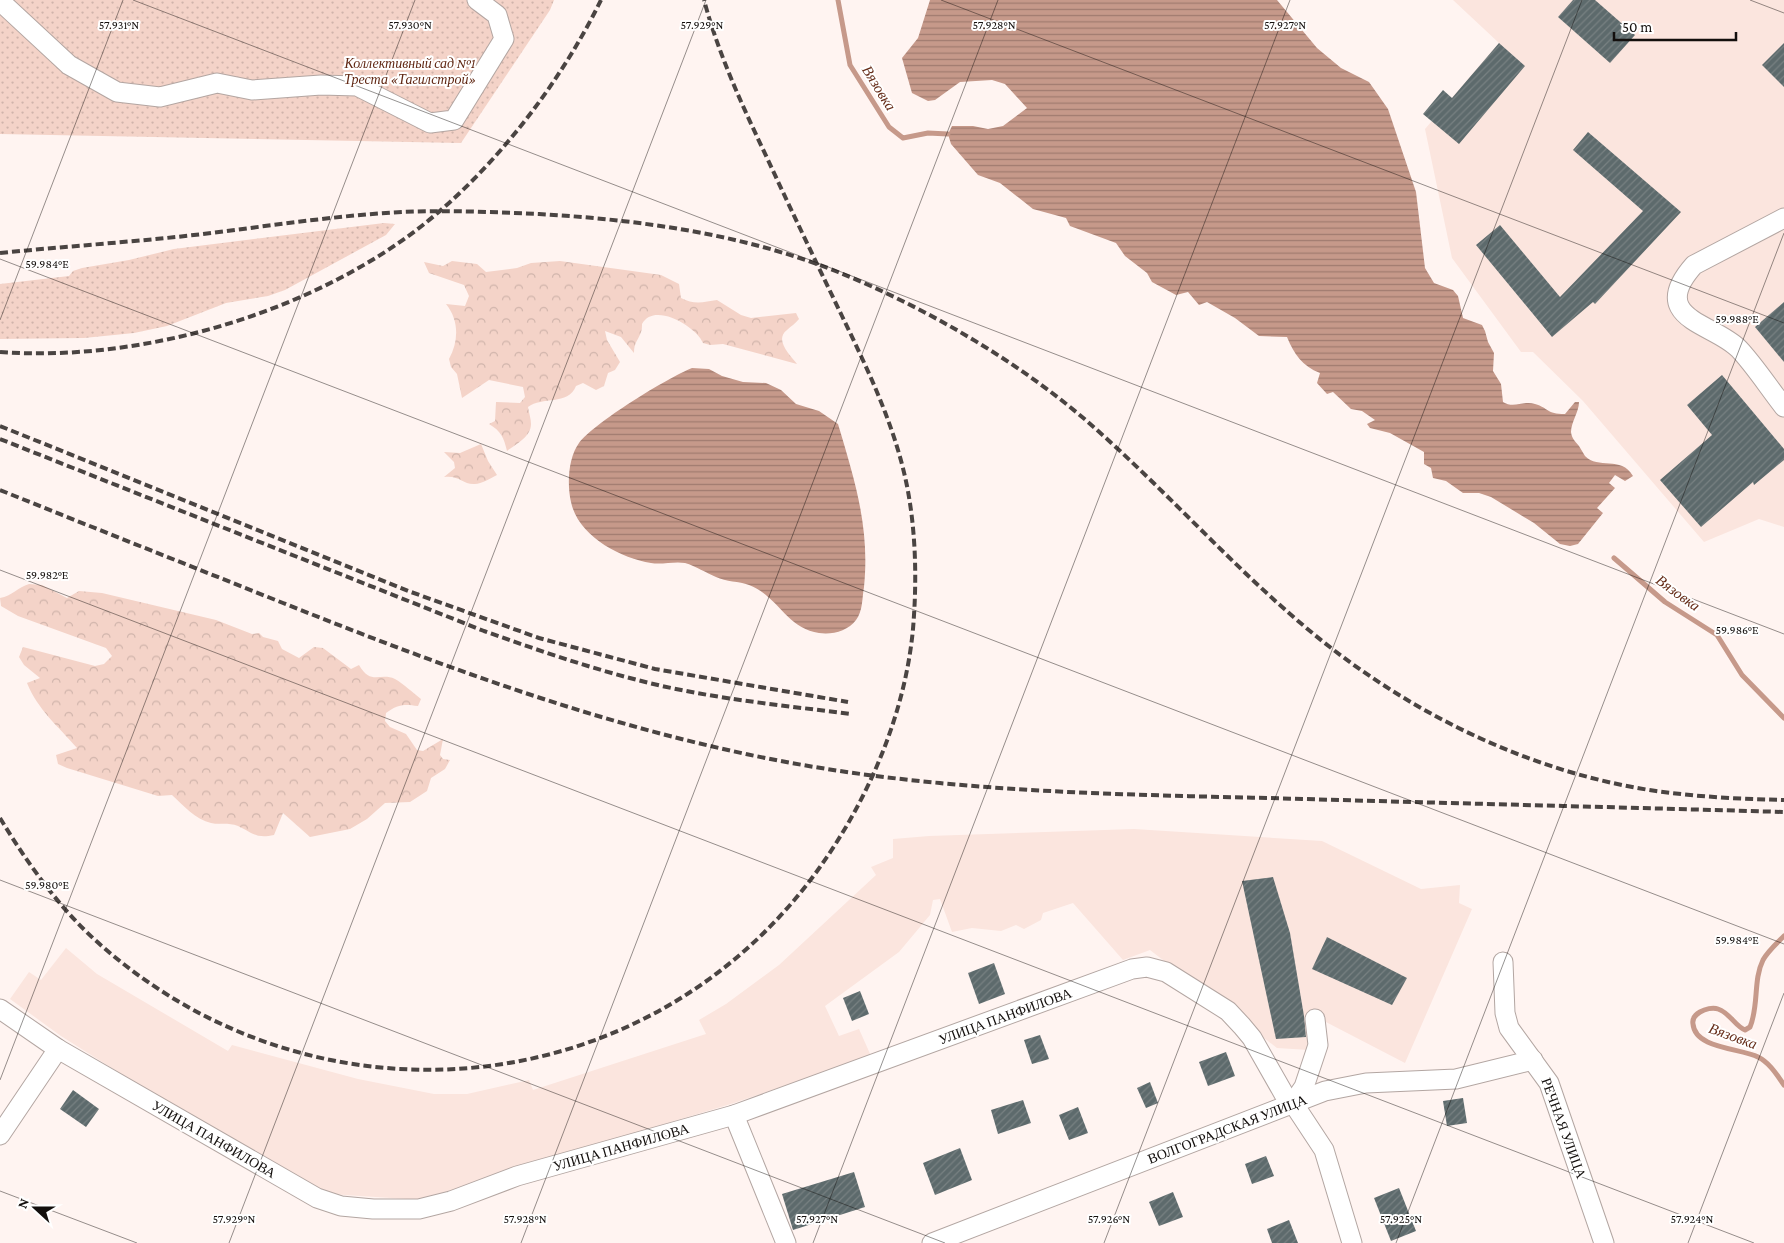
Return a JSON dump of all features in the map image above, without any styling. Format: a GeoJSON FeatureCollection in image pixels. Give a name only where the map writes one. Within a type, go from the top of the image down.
{"type":"FeatureCollection","features":[{"type":"Feature","properties":{"kind":"street"},"geometry":{"type":"LineString","coordinates":[[0,1],[69,65],[117,92],[160,97],[217,83],[252,90],[322,85],[357,86],[430,124],[454,120],[504,39],[497,14],[478,0]]}},
{"type":"Feature","properties":{"kind":"street"},"geometry":{"type":"LineString","coordinates":[[1784,218],[1694,265],[1678,289],[1678,302],[1694,322],[1738,348],[1784,406]]}},
{"type":"Feature","properties":{"kind":"street","name":"РЕЧНАЯ УЛИЦА"},"geometry":{"type":"LineString","coordinates":[[1503,962],[1505,1012],[1509,1028],[1542,1071],[1555,1097],[1604,1243]]}},
{"type":"Feature","properties":{"kind":"street","name":"УЛИЦА ПАНФИЛОВА"},"geometry":{"type":"LineString","coordinates":[[0,1009],[58,1049],[317,1198],[329,1203],[352,1208],[419,1209],[451,1202],[518,1176],[734,1114],[1132,969],[1147,967],[1166,972],[1228,1011],[1252,1038],[1274,1078],[1294,1103],[1324,1150],[1352,1243]]}},
{"type":"Feature","properties":{"kind":"street"},"geometry":{"type":"LineString","coordinates":[[1294,1103],[1304,1087],[1318,1045],[1315,1020]]}},
{"type":"Feature","properties":{"kind":"street"},"geometry":{"type":"LineString","coordinates":[[0,1135],[58,1049]]}},
{"type":"Feature","properties":{"kind":"street","name":"ВОЛГОГРАДСКАЯ УЛИЦА"},"geometry":{"type":"LineString","coordinates":[[932,1243],[1294,1103],[1345,1086],[1456,1080],[1533,1060]]}},
{"type":"Feature","properties":{"kind":"street"},"geometry":{"type":"LineString","coordinates":[[734,1114],[786,1243]]}},
{"type":"Feature","properties":{"kind":"shaded area"},"geometry":{"type":"Polygon","coordinates":[[[930,0],[1277,0],[1317,48],[1341,68],[1369,82],[1388,109],[1416,192],[1425,268],[1434,283],[1453,290],[1458,296],[1463,318],[1482,325],[1494,353],[1493,371],[1501,384],[1503,402],[1511,405],[1531,403],[1554,413],[1565,414],[1575,402],[1579,402],[1571,432],[1585,456],[1596,462],[1622,466],[1633,476],[1625,481],[1615,475],[1609,483],[1615,488],[1597,508],[1603,513],[1578,544],[1570,546],[1560,544],[1534,523],[1491,497],[1479,493],[1463,493],[1446,481],[1433,478],[1431,468],[1424,464],[1424,452],[1390,433],[1370,428],[1367,424],[1375,420],[1362,411],[1351,409],[1333,392],[1327,394],[1317,383],[1320,373],[1308,367],[1299,359],[1287,337],[1259,336],[1235,318],[1207,302],[1199,305],[1188,292],[1176,295],[1152,282],[1147,273],[1125,256],[1116,243],[1070,226],[1066,218],[1033,209],[1000,183],[978,175],[951,144],[948,134],[952,126],[973,126],[988,129],[1003,126],[1027,108],[1005,84],[992,80],[960,82],[935,100],[928,101],[912,93],[902,58],[918,38],[930,0]]]}},
{"type":"Feature","properties":{"kind":"shaded area"},"geometry":{"type":"Polygon","coordinates":[[[1453,0],[1784,0],[1784,527],[1759,519],[1704,542],[1583,401],[1533,352],[1521,352],[1452,258],[1425,129],[1499,43],[1453,0]]]}},
{"type":"Feature","properties":{"kind":"shaded area"},"geometry":{"type":"Polygon","coordinates":[[[692,368],[709,369],[722,376],[743,382],[766,383],[781,390],[796,404],[819,411],[838,424],[860,505],[865,545],[864,587],[861,609],[856,620],[849,627],[829,633],[808,630],[790,619],[768,597],[749,585],[720,579],[685,563],[655,563],[626,556],[591,535],[575,514],[571,502],[569,480],[573,456],[579,443],[599,424],[615,413],[666,381],[692,368]]]}},
{"type":"Feature","properties":{"kind":"shaded area"},"geometry":{"type":"Polygon","coordinates":[[[1134,829],[1322,841],[1421,889],[1460,885],[1459,903],[1472,909],[1405,1063],[1324,1021],[1309,1050],[1277,1048],[1150,950],[1123,960],[1073,903],[1043,913],[1041,920],[1024,929],[1016,925],[1001,931],[972,928],[952,932],[940,899],[933,900],[930,915],[899,952],[825,1006],[839,1036],[859,1029],[871,1056],[734,1103],[509,1171],[437,1201],[330,1194],[164,1101],[61,1036],[10,999],[29,972],[41,980],[66,948],[97,974],[228,1051],[232,1045],[358,1079],[434,1094],[467,1094],[529,1080],[533,1090],[706,1034],[699,1020],[726,1004],[779,965],[876,875],[871,867],[893,858],[893,839],[929,836],[1134,829]]]}},
{"type":"Feature","properties":{"kind":"green space","name":"Коллективный сад №1 Треста «Тагилстрой»"},"geometry":{"type":"Polygon","coordinates":[[[0,0],[554,0],[550,10],[461,143],[0,134],[0,0]]]}},
{"type":"Feature","properties":{"kind":"green space"},"geometry":{"type":"Polygon","coordinates":[[[384,223],[395,224],[386,235],[285,290],[268,296],[226,303],[167,326],[134,333],[84,338],[0,339],[0,284],[69,276],[73,271],[82,268],[129,260],[174,249],[384,223]]]}},
{"type":"Feature","properties":{"kind":"green space"},"geometry":{"type":"Polygon","coordinates":[[[452,261],[477,264],[486,272],[517,268],[531,263],[560,261],[661,275],[679,284],[681,298],[690,302],[717,300],[741,315],[751,318],[796,313],[799,319],[783,334],[782,338],[787,352],[797,364],[723,344],[710,345],[703,343],[693,330],[684,324],[675,319],[656,315],[648,318],[642,324],[634,353],[621,337],[605,331],[607,340],[620,362],[615,370],[608,373],[604,386],[596,390],[583,383],[576,386],[572,392],[561,399],[540,402],[528,407],[531,424],[529,433],[507,451],[501,435],[489,424],[495,421],[496,402],[520,403],[525,397],[523,387],[489,380],[462,398],[457,374],[451,367],[449,359],[455,345],[456,331],[453,317],[446,304],[465,306],[469,296],[464,285],[429,273],[424,262],[443,266],[452,261]]]}},
{"type":"Feature","properties":{"kind":"green space"},"geometry":{"type":"Polygon","coordinates":[[[481,444],[488,461],[497,475],[475,484],[467,483],[454,477],[444,477],[455,468],[454,462],[444,452],[460,453],[481,444]]]}},
{"type":"Feature","properties":{"kind":"green space"},"geometry":{"type":"Polygon","coordinates":[[[29,584],[42,585],[67,598],[79,591],[102,593],[216,620],[252,634],[259,633],[263,637],[278,641],[282,649],[299,658],[314,647],[323,648],[351,669],[359,665],[363,671],[372,677],[390,677],[395,679],[421,699],[418,706],[401,705],[390,710],[386,713],[385,721],[390,727],[406,734],[417,750],[423,751],[443,739],[440,755],[443,759],[450,760],[445,769],[431,778],[427,791],[410,802],[385,803],[367,819],[350,829],[310,837],[283,813],[274,835],[259,836],[238,826],[214,824],[200,819],[172,795],[158,796],[67,768],[58,764],[56,755],[77,748],[49,717],[32,693],[27,683],[40,678],[24,665],[19,657],[23,647],[95,666],[104,664],[112,656],[106,648],[18,616],[1,606],[0,598],[29,584]]]}},
{"type":"Feature","properties":{"kind":"building"},"geometry":{"type":"Polygon","coordinates":[[[1573,0],[1595,0],[1635,35],[1610,63],[1558,17],[1573,0]]]}},
{"type":"Feature","properties":{"kind":"building"},"geometry":{"type":"Polygon","coordinates":[[[1499,43],[1525,66],[1459,144],[1423,114],[1443,90],[1452,98],[1499,43]]]}},
{"type":"Feature","properties":{"kind":"building"},"geometry":{"type":"Polygon","coordinates":[[[1784,43],[1784,87],[1762,65],[1784,43]]]}},
{"type":"Feature","properties":{"kind":"building"},"geometry":{"type":"Polygon","coordinates":[[[1588,132],[1681,212],[1595,304],[1593,302],[1552,337],[1476,245],[1500,225],[1560,297],[1643,211],[1573,150],[1588,132]]]}},
{"type":"Feature","properties":{"kind":"building"},"geometry":{"type":"Polygon","coordinates":[[[1784,302],[1784,362],[1755,327],[1784,302]]]}},
{"type":"Feature","properties":{"kind":"building"},"geometry":{"type":"Polygon","coordinates":[[[1722,375],[1784,449],[1784,460],[1754,485],[1753,482],[1701,527],[1660,480],[1712,435],[1687,405],[1722,375]]]}},
{"type":"Feature","properties":{"kind":"building"},"geometry":{"type":"Polygon","coordinates":[[[1273,877],[1290,933],[1306,1037],[1276,1039],[1242,881],[1273,877]]]}},
{"type":"Feature","properties":{"kind":"building"},"geometry":{"type":"Polygon","coordinates":[[[1327,937],[1407,978],[1392,1005],[1312,969],[1327,937]]]}},
{"type":"Feature","properties":{"kind":"building"},"geometry":{"type":"Polygon","coordinates":[[[994,963],[1005,994],[979,1004],[968,973],[994,963]]]}},
{"type":"Feature","properties":{"kind":"building"},"geometry":{"type":"Polygon","coordinates":[[[860,991],[869,1014],[852,1021],[843,998],[860,991]]]}},
{"type":"Feature","properties":{"kind":"building"},"geometry":{"type":"Polygon","coordinates":[[[1040,1035],[1049,1059],[1032,1064],[1024,1040],[1040,1035]]]}},
{"type":"Feature","properties":{"kind":"building"},"geometry":{"type":"Polygon","coordinates":[[[1226,1052],[1235,1076],[1208,1086],[1199,1062],[1226,1052]]]}},
{"type":"Feature","properties":{"kind":"building"},"geometry":{"type":"Polygon","coordinates":[[[1150,1082],[1158,1103],[1146,1108],[1137,1088],[1150,1082]]]}},
{"type":"Feature","properties":{"kind":"building"},"geometry":{"type":"Polygon","coordinates":[[[73,1090],[99,1109],[86,1127],[60,1109],[73,1090]]]}},
{"type":"Feature","properties":{"kind":"building"},"geometry":{"type":"Polygon","coordinates":[[[1463,1098],[1467,1123],[1447,1126],[1443,1101],[1463,1098]]]}},
{"type":"Feature","properties":{"kind":"building"},"geometry":{"type":"Polygon","coordinates":[[[1023,1100],[1031,1123],[998,1134],[991,1110],[1023,1100]]]}},
{"type":"Feature","properties":{"kind":"building"},"geometry":{"type":"Polygon","coordinates":[[[1078,1107],[1088,1133],[1069,1140],[1059,1115],[1078,1107]]]}},
{"type":"Feature","properties":{"kind":"building"},"geometry":{"type":"Polygon","coordinates":[[[960,1148],[972,1180],[935,1195],[923,1163],[960,1148]]]}},
{"type":"Feature","properties":{"kind":"building"},"geometry":{"type":"Polygon","coordinates":[[[1266,1156],[1274,1176],[1252,1184],[1245,1164],[1266,1156]]]}},
{"type":"Feature","properties":{"kind":"building"},"geometry":{"type":"Polygon","coordinates":[[[854,1172],[865,1207],[793,1230],[782,1194],[854,1172]]]}},
{"type":"Feature","properties":{"kind":"building"},"geometry":{"type":"Polygon","coordinates":[[[1399,1188],[1416,1231],[1391,1241],[1374,1198],[1399,1188]]]}},
{"type":"Feature","properties":{"kind":"building"},"geometry":{"type":"Polygon","coordinates":[[[1173,1192],[1183,1217],[1159,1226],[1149,1202],[1173,1192]]]}},
{"type":"Feature","properties":{"kind":"building"},"geometry":{"type":"Polygon","coordinates":[[[1289,1220],[1298,1243],[1272,1243],[1267,1229],[1289,1220]]]}},
{"type":"Feature","properties":{"kind":"waterway","name":"Вязовка"},"geometry":{"type":"LineString","coordinates":[[838,0],[850,65],[889,127],[903,138],[928,133],[948,134]]}},
{"type":"Feature","properties":{"kind":"waterway","name":"Вязовка"},"geometry":{"type":"LineString","coordinates":[[1614,558],[1665,602],[1717,635],[1742,675],[1784,718]]}},
{"type":"Feature","properties":{"kind":"waterway","name":"Вязовка"},"geometry":{"type":"LineString","coordinates":[[1784,936],[1767,953],[1760,968],[1753,1019],[1750,1027],[1745,1030],[1738,1026],[1726,1013],[1714,1008],[1698,1013],[1694,1017],[1693,1022],[1696,1032],[1710,1043],[1750,1054],[1766,1062],[1784,1085]]}},
{"type":"Feature","properties":{"kind":"railway"},"geometry":{"type":"LineString","coordinates":[[0,352],[52,353],[105,350],[159,341],[213,328],[265,311],[316,290],[363,265],[407,237],[436,214],[492,160],[542,99],[584,33],[601,0]]}},
{"type":"Feature","properties":{"kind":"railway"},"geometry":{"type":"LineString","coordinates":[[0,818],[43,882],[80,926],[94,939],[180,1003],[275,1045],[374,1067],[474,1068],[572,1048],[665,1008],[748,947],[820,867],[854,813],[869,784],[882,754],[902,692],[909,661],[914,611],[915,557],[910,503],[902,464],[880,399],[741,101],[724,61],[704,0]]}},
{"type":"Feature","properties":{"kind":"railway"},"geometry":{"type":"LineString","coordinates":[[0,253],[176,237],[345,216],[453,211],[539,214],[653,225],[729,239],[802,259],[872,286],[906,303],[974,340],[1039,383],[1069,406],[1127,457],[1243,571],[1303,626],[1371,677],[1447,722],[1528,758],[1570,772],[1613,783],[1688,795],[1784,800]]}},
{"type":"Feature","properties":{"kind":"railway"},"geometry":{"type":"LineString","coordinates":[[0,426],[411,592],[539,638],[655,669],[848,702]]}},
{"type":"Feature","properties":{"kind":"railway"},"geometry":{"type":"LineString","coordinates":[[0,439],[484,631],[572,661],[686,691],[851,714]]}},
{"type":"Feature","properties":{"kind":"railway"},"geometry":{"type":"LineString","coordinates":[[0,490],[340,625],[511,688],[569,707],[686,740],[811,766],[941,783],[1071,792],[1784,812]]}}]}
